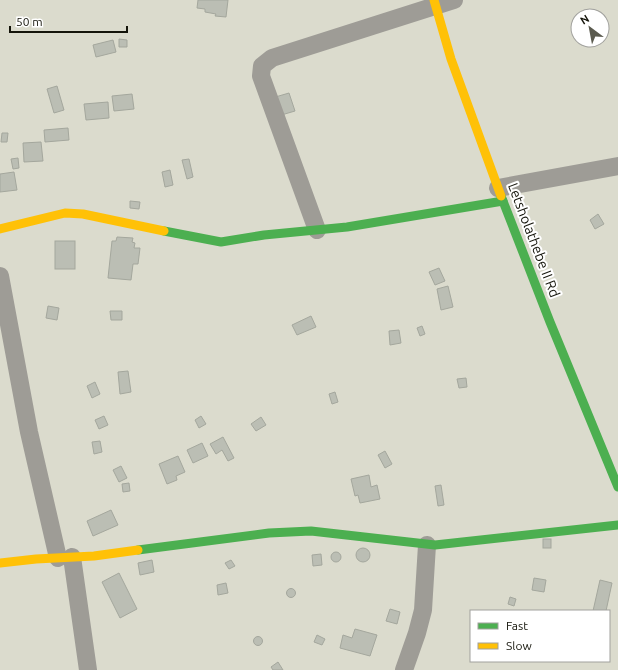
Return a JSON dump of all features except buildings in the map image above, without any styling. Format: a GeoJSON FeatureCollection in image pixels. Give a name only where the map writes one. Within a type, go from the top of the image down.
{"type":"FeatureCollection","features":[{"type":"Feature","properties":{"kind":"street"},"geometry":{"type":"LineString","coordinates":[[317,230],[261,76],[262,66],[272,58],[434,3],[454,0]]}},
{"type":"Feature","properties":{"kind":"street","name":"Letsholathebe II Rd"},"geometry":{"type":"LineString","coordinates":[[434,3],[455,69],[501,194],[555,335],[618,487]]}},
{"type":"Feature","properties":{"kind":"street"},"geometry":{"type":"LineString","coordinates":[[0,230],[65,213],[83,214],[221,242],[264,235],[347,227],[501,194],[618,166]]}},
{"type":"Feature","properties":{"kind":"street"},"geometry":{"type":"LineString","coordinates":[[0,276],[7,348],[65,558],[88,670]]}},
{"type":"Feature","properties":{"kind":"street"},"geometry":{"type":"LineString","coordinates":[[0,563],[36,559],[94,556],[262,534],[290,532],[311,532],[427,545],[618,525]]}},
{"type":"Feature","properties":{"kind":"street"},"geometry":{"type":"LineString","coordinates":[[404,670],[418,633],[423,610],[427,545]]}},
{"type":"Feature","properties":{"kind":"traffic: fast"},"geometry":{"type":"LineString","coordinates":[[501,196],[550,322],[618,487]]}},
{"type":"Feature","properties":{"kind":"traffic: fast"},"geometry":{"type":"LineString","coordinates":[[164,231],[221,242],[264,235],[347,227],[503,201]]}},
{"type":"Feature","properties":{"kind":"traffic: fast"},"geometry":{"type":"LineString","coordinates":[[138,550],[269,533],[311,531],[435,545],[618,525]]}},
{"type":"Feature","properties":{"kind":"traffic: slow"},"geometry":{"type":"LineString","coordinates":[[434,0],[451,59],[501,196]]}},
{"type":"Feature","properties":{"kind":"traffic: slow"},"geometry":{"type":"LineString","coordinates":[[0,229],[65,213],[83,214],[164,231]]}},
{"type":"Feature","properties":{"kind":"traffic: slow"},"geometry":{"type":"LineString","coordinates":[[0,563],[36,559],[94,556],[138,550]]}}]}
